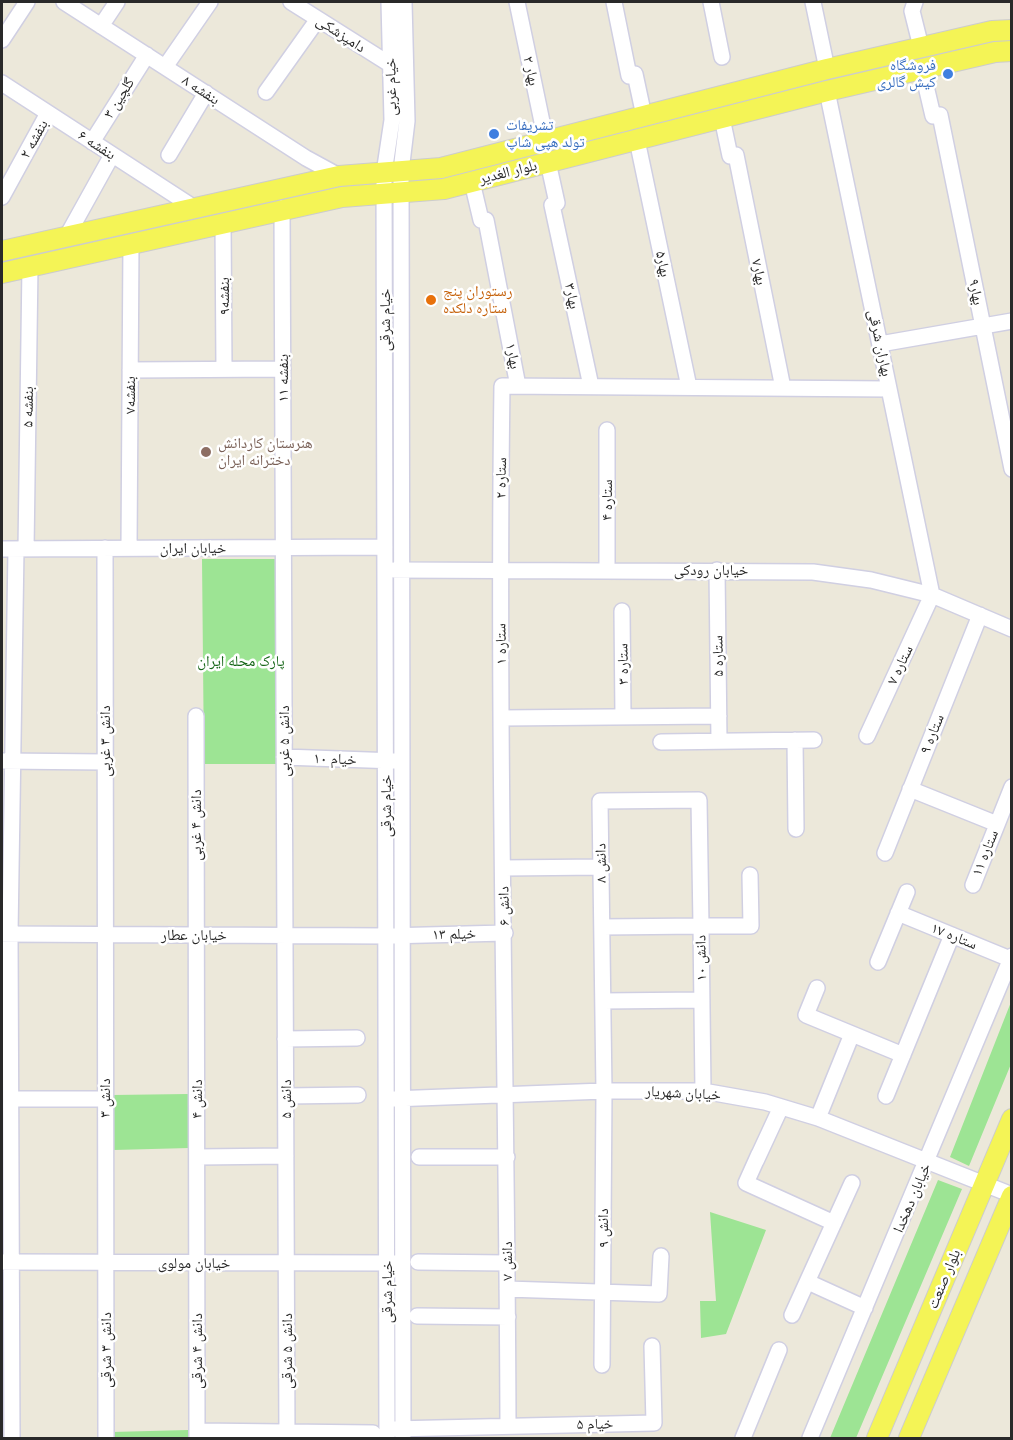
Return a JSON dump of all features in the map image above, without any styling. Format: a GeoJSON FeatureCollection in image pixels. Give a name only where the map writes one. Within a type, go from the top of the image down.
{"type":"FeatureCollection","features":[{"type":"Feature","properties":{"kind":"main road","name":"بلوار الغدیر"},"geometry":{"type":"LineString","coordinates":[[2,251],[339,176],[441,168],[827,69],[1002,31]]}},
{"type":"Feature","properties":{"kind":"main road"},"geometry":{"type":"LineString","coordinates":[[1002,31],[1003,51]]}},
{"type":"Feature","properties":{"kind":"main road","name":"بلوار الغدیر"},"geometry":{"type":"LineString","coordinates":[[2,273],[282,208],[342,197],[444,189],[827,91],[1003,51]]}},
{"type":"Feature","properties":{"kind":"main road"},"geometry":{"type":"LineString","coordinates":[[827,69],[827,91]]}},
{"type":"Feature","properties":{"kind":"main road","name":"بلوار صنعت"},"geometry":{"type":"LineString","coordinates":[[876,1438],[1011,1119]]}},
{"type":"Feature","properties":{"kind":"main road","name":"بلوار صنعت"},"geometry":{"type":"LineString","coordinates":[[909,1438],[1011,1195]]}},
{"type":"Feature","properties":{"kind":"street"},"geometry":{"type":"LineString","coordinates":[[2,40],[27,2]]}},
{"type":"Feature","properties":{"kind":"street","name":"بنفشه ۸"},"geometry":{"type":"LineString","coordinates":[[64,2],[339,176]]}},
{"type":"Feature","properties":{"kind":"street"},"geometry":{"type":"LineString","coordinates":[[101,26],[117,2]]}},
{"type":"Feature","properties":{"kind":"street"},"geometry":{"type":"LineString","coordinates":[[165,67],[210,2]]}},
{"type":"Feature","properties":{"kind":"street","name":"خیام غربی"},"geometry":{"type":"LineString","coordinates":[[389,2],[393,172]]}},
{"type":"Feature","properties":{"kind":"street","name":"خیام غربی"},"geometry":{"type":"LineString","coordinates":[[393,172],[407,121],[404,2]]}},
{"type":"Feature","properties":{"kind":"street","name":"بهار ۲"},"geometry":{"type":"LineString","coordinates":[[517,2],[546,141]]}},
{"type":"Feature","properties":{"kind":"street"},"geometry":{"type":"LineString","coordinates":[[614,2],[629,76],[635,74],[644,116]]}},
{"type":"Feature","properties":{"kind":"street"},"geometry":{"type":"LineString","coordinates":[[711,2],[722,57]]}},
{"type":"Feature","properties":{"kind":"street"},"geometry":{"type":"LineString","coordinates":[[813,2],[827,69]]}},
{"type":"Feature","properties":{"kind":"street"},"geometry":{"type":"LineString","coordinates":[[915,2],[912,11],[921,47]]}},
{"type":"Feature","properties":{"kind":"street","name":"دامپزشکی"},"geometry":{"type":"LineString","coordinates":[[299,4],[318,19],[391,66]]}},
{"type":"Feature","properties":{"kind":"street"},"geometry":{"type":"LineString","coordinates":[[266,92],[318,19]]}},
{"type":"Feature","properties":{"kind":"street","name":"گلچین ۳"},"geometry":{"type":"LineString","coordinates":[[92,142],[147,55]]}},
{"type":"Feature","properties":{"kind":"street","name":"بهار۹"},"geometry":{"type":"LineString","coordinates":[[922,69],[933,116],[940,116],[1011,469]]}},
{"type":"Feature","properties":{"kind":"street","name":"بنفشه ۶"},"geometry":{"type":"LineString","coordinates":[[2,83],[192,207]]}},
{"type":"Feature","properties":{"kind":"street","name":"بهاران شرقی"},"geometry":{"type":"LineString","coordinates":[[827,91],[932,595]]}},
{"type":"Feature","properties":{"kind":"street"},"geometry":{"type":"LineString","coordinates":[[169,155],[206,93]]}},
{"type":"Feature","properties":{"kind":"street","name":"بنفشه ۲"},"geometry":{"type":"LineString","coordinates":[[2,197],[48,113]]}},
{"type":"Feature","properties":{"kind":"street","name":"بهار۷"},"geometry":{"type":"LineString","coordinates":[[722,118],[730,156],[736,156],[783,388]]}},
{"type":"Feature","properties":{"kind":"street","name":"بهار۵"},"geometry":{"type":"LineString","coordinates":[[637,140],[689,387]]}},
{"type":"Feature","properties":{"kind":"street"},"geometry":{"type":"LineString","coordinates":[[67,236],[112,155]]}},
{"type":"Feature","properties":{"kind":"street","name":"بهار۳"},"geometry":{"type":"LineString","coordinates":[[548,162],[557,204],[552,205],[591,387]]}},
{"type":"Feature","properties":{"kind":"street"},"geometry":{"type":"LineString","coordinates":[[393,172],[393,193]]}},
{"type":"Feature","properties":{"kind":"street","name":"بهار۱"},"geometry":{"type":"LineString","coordinates":[[472,182],[481,220],[486,220],[518,386]]}},
{"type":"Feature","properties":{"kind":"street","name":"خیام شرقی"},"geometry":{"type":"LineString","coordinates":[[382,1434],[387,1263],[385,546],[393,193]]}},
{"type":"Feature","properties":{"kind":"street","name":"خیام شرقی"},"geometry":{"type":"LineString","coordinates":[[393,193],[402,570],[402,1099],[411,1263],[403,1434]]}},
{"type":"Feature","properties":{"kind":"street","name":"بنفشه ۱۱"},"geometry":{"type":"LineString","coordinates":[[282,208],[283,547]]}},
{"type":"Feature","properties":{"kind":"street","name":"بنفشه۹"},"geometry":{"type":"LineString","coordinates":[[223,222],[224,369]]}},
{"type":"Feature","properties":{"kind":"street","name":"بنفشه۷"},"geometry":{"type":"LineString","coordinates":[[129,548],[131,243]]}},
{"type":"Feature","properties":{"kind":"street","name":"بنفشه ۵"},"geometry":{"type":"LineString","coordinates":[[12,1438],[6,1262],[11,1099],[6,934],[7,761],[15,549],[30,266]]}},
{"type":"Feature","properties":{"kind":"street"},"geometry":{"type":"LineString","coordinates":[[880,344],[1011,321]]}},
{"type":"Feature","properties":{"kind":"street"},"geometry":{"type":"LineString","coordinates":[[130,370],[283,369]]}},
{"type":"Feature","properties":{"kind":"street","name":"ستاره ۲"},"geometry":{"type":"LineString","coordinates":[[500,570],[502,386],[518,386]]}},
{"type":"Feature","properties":{"kind":"street"},"geometry":{"type":"LineString","coordinates":[[518,386],[889,389]]}},
{"type":"Feature","properties":{"kind":"street","name":"ستاره ۴"},"geometry":{"type":"LineString","coordinates":[[607,430],[607,570]]}},
{"type":"Feature","properties":{"kind":"street","name":"خیابان ایران"},"geometry":{"type":"LineString","coordinates":[[15,549],[385,546]]}},
{"type":"Feature","properties":{"kind":"street","name":"دانش ۵ غربی"},"geometry":{"type":"LineString","coordinates":[[283,547],[285,935]]}},
{"type":"Feature","properties":{"kind":"street","name":"دانش ۳ غربی"},"geometry":{"type":"LineString","coordinates":[[105,548],[105,934]]}},
{"type":"Feature","properties":{"kind":"street","name":"خیابان رودکی"},"geometry":{"type":"LineString","coordinates":[[385,570],[813,572],[871,580],[932,595],[1011,629]]}},
{"type":"Feature","properties":{"kind":"street","name":"ستاره ۱"},"geometry":{"type":"LineString","coordinates":[[500,570],[502,718]]}},
{"type":"Feature","properties":{"kind":"street","name":"ستاره ۵"},"geometry":{"type":"LineString","coordinates":[[717,570],[719,741]]}},
{"type":"Feature","properties":{"kind":"street","name":"ستاره ۷"},"geometry":{"type":"LineString","coordinates":[[867,736],[932,595]]}},
{"type":"Feature","properties":{"kind":"street","name":"ستاره ۳"},"geometry":{"type":"LineString","coordinates":[[622,611],[623,717]]}},
{"type":"Feature","properties":{"kind":"street","name":"ستاره ۹"},"geometry":{"type":"LineString","coordinates":[[885,853],[980,615]]}},
{"type":"Feature","properties":{"kind":"street","name":"دانش ۴ غربی"},"geometry":{"type":"LineString","coordinates":[[196,716],[196,935]]}},
{"type":"Feature","properties":{"kind":"street"},"geometry":{"type":"LineString","coordinates":[[502,718],[719,716]]}},
{"type":"Feature","properties":{"kind":"street","name":"دانش ۶"},"geometry":{"type":"LineString","coordinates":[[502,718],[507,1095]]}},
{"type":"Feature","properties":{"kind":"street"},"geometry":{"type":"LineString","coordinates":[[795,740],[796,829]]}},
{"type":"Feature","properties":{"kind":"street"},"geometry":{"type":"LineString","coordinates":[[661,742],[814,740]]}},
{"type":"Feature","properties":{"kind":"street","name":"خیام ۱۰"},"geometry":{"type":"LineString","coordinates":[[284,757],[402,761]]}},
{"type":"Feature","properties":{"kind":"street"},"geometry":{"type":"LineString","coordinates":[[7,761],[105,762]]}},
{"type":"Feature","properties":{"kind":"street","name":"ستاره ۱۱"},"geometry":{"type":"LineString","coordinates":[[973,885],[1011,787]]}},
{"type":"Feature","properties":{"kind":"street"},"geometry":{"type":"LineString","coordinates":[[910,789],[997,824]]}},
{"type":"Feature","properties":{"kind":"street","name":"دانش ۸"},"geometry":{"type":"LineString","coordinates":[[604,1091],[600,801],[699,800],[701,926]]}},
{"type":"Feature","properties":{"kind":"street"},"geometry":{"type":"LineString","coordinates":[[504,868],[601,867]]}},
{"type":"Feature","properties":{"kind":"street","name":"دانش ۱۰"},"geometry":{"type":"LineString","coordinates":[[703,1091],[701,926],[751,926],[750,875]]}},
{"type":"Feature","properties":{"kind":"street"},"geometry":{"type":"LineString","coordinates":[[878,962],[907,892]]}},
{"type":"Feature","properties":{"kind":"street","name":"ستاره ۱۷"},"geometry":{"type":"LineString","coordinates":[[898,912],[1011,958]]}},
{"type":"Feature","properties":{"kind":"street"},"geometry":{"type":"LineString","coordinates":[[602,927],[701,926]]}},
{"type":"Feature","properties":{"kind":"street","name":"خیلم ۱۳"},"geometry":{"type":"LineString","coordinates":[[387,936],[505,933]]}},
{"type":"Feature","properties":{"kind":"street","name":"خیابان عطار"},"geometry":{"type":"LineString","coordinates":[[6,934],[387,936]]}},
{"type":"Feature","properties":{"kind":"street","name":"دانش ۳"},"geometry":{"type":"LineString","coordinates":[[105,934],[106,1263]]}},
{"type":"Feature","properties":{"kind":"street","name":"دانش ۴"},"geometry":{"type":"LineString","coordinates":[[196,935],[197,1263]]}},
{"type":"Feature","properties":{"kind":"street","name":"دانش ۵"},"geometry":{"type":"LineString","coordinates":[[285,935],[286,1263]]}},
{"type":"Feature","properties":{"kind":"street"},"geometry":{"type":"LineString","coordinates":[[886,1096],[952,935]]}},
{"type":"Feature","properties":{"kind":"street","name":"خیابان دهخدا"},"geometry":{"type":"LineString","coordinates":[[810,1438],[1011,958]]}},
{"type":"Feature","properties":{"kind":"street"},"geometry":{"type":"LineString","coordinates":[[817,987],[806,1015],[903,1055]]}},
{"type":"Feature","properties":{"kind":"street"},"geometry":{"type":"LineString","coordinates":[[603,1001],[702,1000]]}},
{"type":"Feature","properties":{"kind":"street"},"geometry":{"type":"LineString","coordinates":[[818,1118],[852,1034]]}},
{"type":"Feature","properties":{"kind":"street"},"geometry":{"type":"LineString","coordinates":[[285,1039],[357,1038]]}},
{"type":"Feature","properties":{"kind":"street","name":"خیابان شهریار"},"geometry":{"type":"LineString","coordinates":[[386,1099],[604,1091],[703,1091],[781,1107],[818,1118],[1011,1195]]}},
{"type":"Feature","properties":{"kind":"street","name":"دانش ۹"},"geometry":{"type":"LineString","coordinates":[[602,1365],[604,1091]]}},
{"type":"Feature","properties":{"kind":"street"},"geometry":{"type":"LineString","coordinates":[[286,1096],[358,1095]]}},
{"type":"Feature","properties":{"kind":"street","name":"دانش ۷"},"geometry":{"type":"LineString","coordinates":[[507,1095],[508,1426]]}},
{"type":"Feature","properties":{"kind":"street"},"geometry":{"type":"LineString","coordinates":[[11,1099],[105,1099]]}},
{"type":"Feature","properties":{"kind":"street"},"geometry":{"type":"LineString","coordinates":[[746,1183],[781,1107]]}},
{"type":"Feature","properties":{"kind":"street"},"geometry":{"type":"LineString","coordinates":[[746,1183],[759,1154]]}},
{"type":"Feature","properties":{"kind":"street"},"geometry":{"type":"LineString","coordinates":[[198,1157],[286,1156]]}},
{"type":"Feature","properties":{"kind":"street"},"geometry":{"type":"LineString","coordinates":[[419,1157],[507,1156]]}},
{"type":"Feature","properties":{"kind":"street"},"geometry":{"type":"LineString","coordinates":[[746,1183],[834,1223]]}},
{"type":"Feature","properties":{"kind":"street"},"geometry":{"type":"LineString","coordinates":[[792,1315],[852,1183]]}},
{"type":"Feature","properties":{"kind":"street"},"geometry":{"type":"LineString","coordinates":[[507,1288],[659,1294],[661,1256]]}},
{"type":"Feature","properties":{"kind":"street","name":"خیابان مولوی"},"geometry":{"type":"LineString","coordinates":[[6,1262],[507,1263]]}},
{"type":"Feature","properties":{"kind":"street","name":"دانش ۳ شرقی"},"geometry":{"type":"LineString","coordinates":[[106,1263],[106,1438]]}},
{"type":"Feature","properties":{"kind":"street","name":"دانش ۴ شرقی"},"geometry":{"type":"LineString","coordinates":[[197,1263],[197,1435]]}},
{"type":"Feature","properties":{"kind":"street","name":"دانش ۵ شرقی"},"geometry":{"type":"LineString","coordinates":[[286,1263],[287,1435]]}},
{"type":"Feature","properties":{"kind":"street"},"geometry":{"type":"LineString","coordinates":[[808,1281],[865,1308]]}},
{"type":"Feature","properties":{"kind":"street"},"geometry":{"type":"LineString","coordinates":[[417,1317],[508,1317]]}},
{"type":"Feature","properties":{"kind":"street","name":"خیام ۵"},"geometry":{"type":"LineString","coordinates":[[197,1435],[403,1434],[508,1426],[576,1432],[654,1423],[652,1346]]}},
{"type":"Feature","properties":{"kind":"street"},"geometry":{"type":"LineString","coordinates":[[743,1438],[779,1350]]}},
{"type":"Feature","properties":{"kind":"green space","name":"پارک محله ایران"},"geometry":{"type":"Polygon","coordinates":[[[202,559],[279,559],[280,764],[204,764],[202,559]]]}},
{"type":"Feature","properties":{"kind":"green space"},"geometry":{"type":"Polygon","coordinates":[[[1011,1002],[1011,1064],[969,1166],[950,1157],[1011,1002]]]}},
{"type":"Feature","properties":{"kind":"green space"},"geometry":{"type":"Polygon","coordinates":[[[188,1094],[189,1148],[114,1150],[113,1095],[188,1094]]]}},
{"type":"Feature","properties":{"kind":"green space"},"geometry":{"type":"Polygon","coordinates":[[[938,1180],[962,1189],[856,1438],[830,1438],[938,1180]]]}},
{"type":"Feature","properties":{"kind":"green space"},"geometry":{"type":"Polygon","coordinates":[[[710,1212],[766,1230],[726,1334],[701,1338],[700,1301],[716,1301],[710,1212]]]}},
{"type":"Feature","properties":{"kind":"green space"},"geometry":{"type":"Polygon","coordinates":[[[188,1430],[188,1438],[112,1438],[112,1432],[188,1430]]]}},
{"type":"Feature","properties":{"kind":"place","name":"فروشگاه کیش گالری"},"geometry":{"type":"Point","coordinates":[948,74]}},
{"type":"Feature","properties":{"kind":"place","name":"تشریفات تولد هپی شاپ"},"geometry":{"type":"Point","coordinates":[494,134]}},
{"type":"Feature","properties":{"kind":"place","name":"رستوران پنج ستاره دلکده"},"geometry":{"type":"Point","coordinates":[431,300]}},
{"type":"Feature","properties":{"kind":"place","name":"هنرستان کاردانش دخترانه ایران"},"geometry":{"type":"Point","coordinates":[206,452]}}]}
